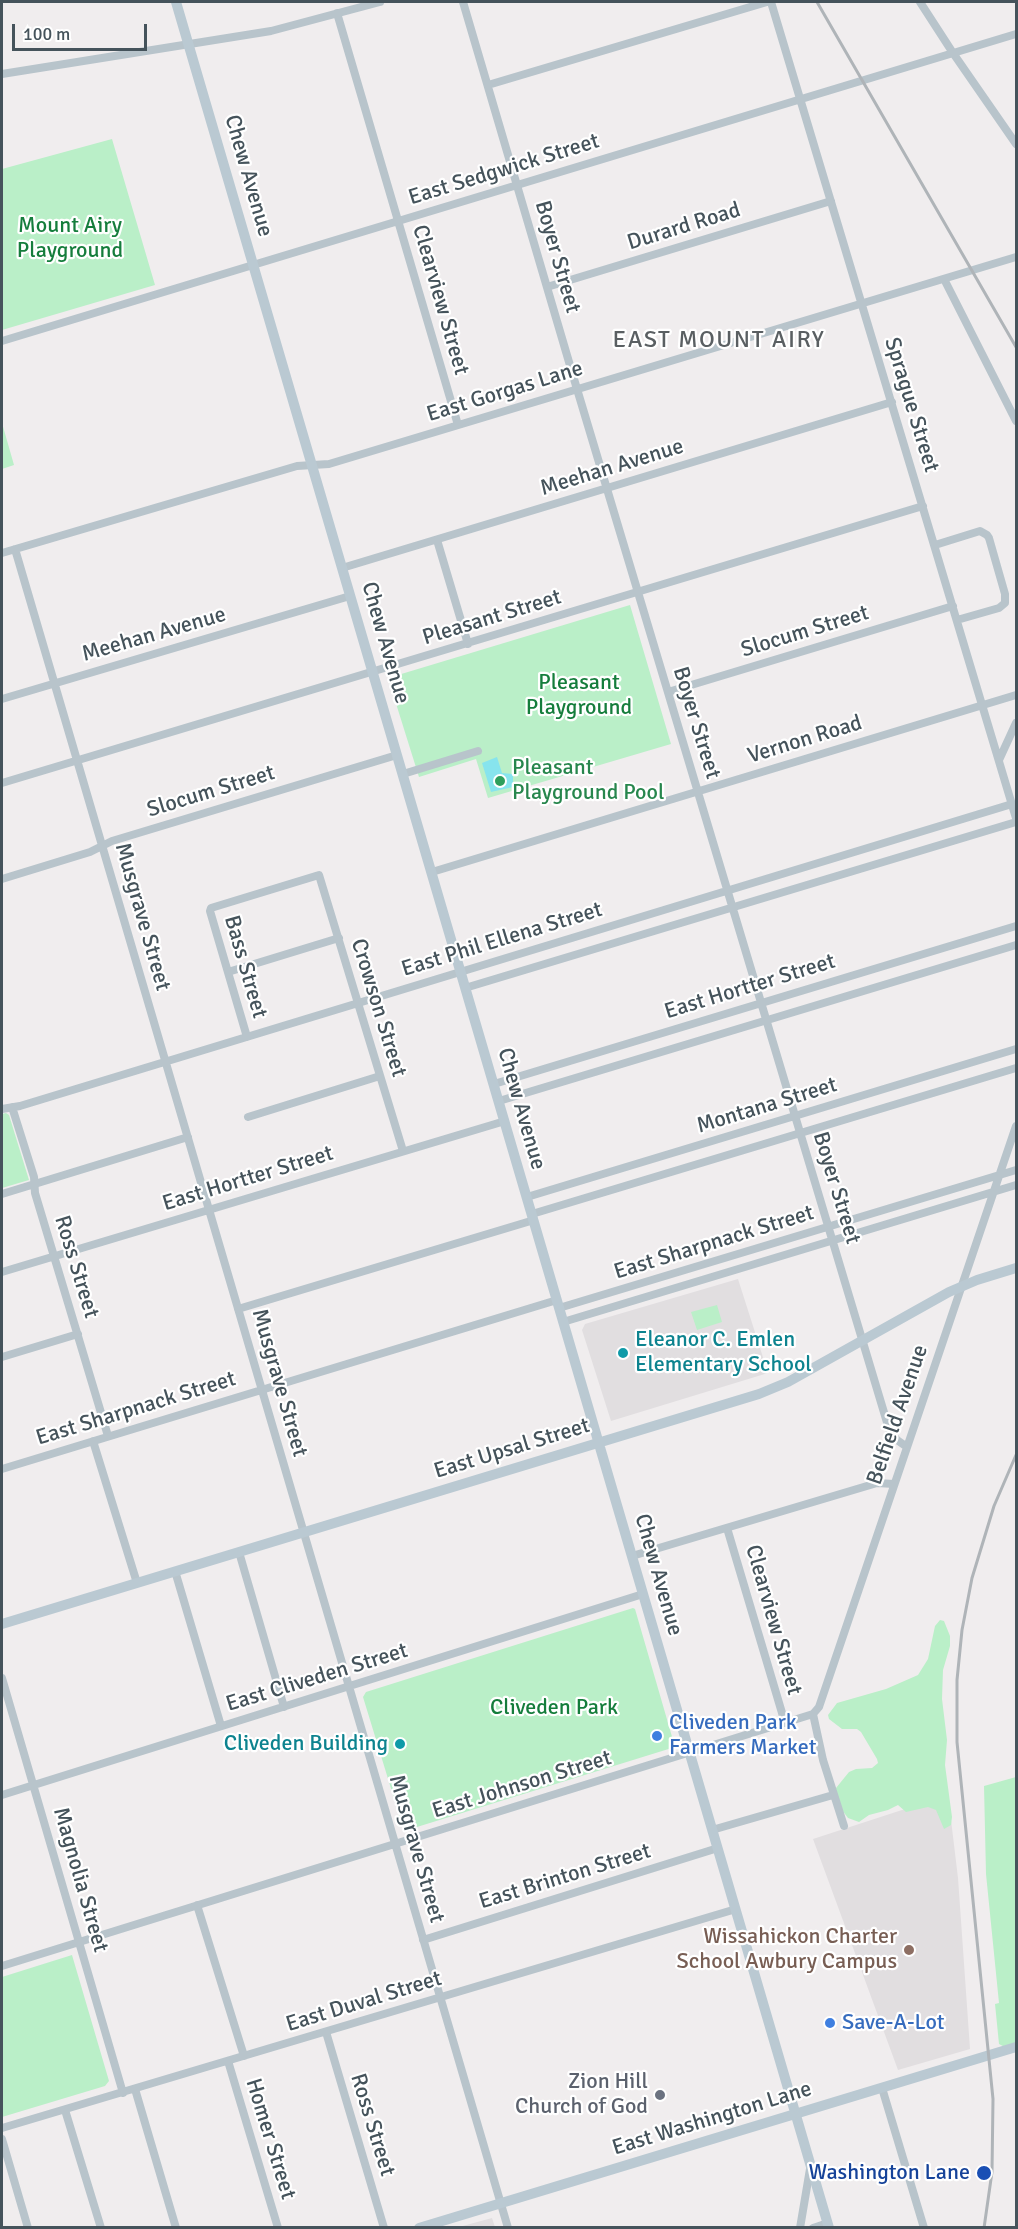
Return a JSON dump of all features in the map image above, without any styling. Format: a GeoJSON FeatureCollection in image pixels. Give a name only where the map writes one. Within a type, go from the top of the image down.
{"type":"FeatureCollection","features":[{"type":"Feature","properties":{"kind":"street","name":"Chew Avenue"},"geometry":{"type":"LineString","coordinates":[[176,2],[828,2225]]}},
{"type":"Feature","properties":{"kind":"street"},"geometry":{"type":"LineString","coordinates":[[2,74],[271,31],[380,2]]}},
{"type":"Feature","properties":{"kind":"street","name":"Boyer Street"},"geometry":{"type":"LineString","coordinates":[[463,2],[889,1429],[897,1440],[907,1447]]}},
{"type":"Feature","properties":{"kind":"street"},"geometry":{"type":"LineString","coordinates":[[488,86],[769,2]]}},
{"type":"Feature","properties":{"kind":"street","name":"Sprague Street"},"geometry":{"type":"LineString","coordinates":[[769,2],[801,99],[1017,820]]}},
{"type":"Feature","properties":{"kind":"street"},"geometry":{"type":"LineString","coordinates":[[920,2],[1017,144]]}},
{"type":"Feature","properties":{"kind":"street","name":"Clearview Street"},"geometry":{"type":"LineString","coordinates":[[337,13],[458,425]]}},
{"type":"Feature","properties":{"kind":"street","name":"East Sedgwick Street"},"geometry":{"type":"LineString","coordinates":[[2,341],[1017,34]]}},
{"type":"Feature","properties":{"kind":"street","name":"Durard Road"},"geometry":{"type":"LineString","coordinates":[[547,287],[831,201]]}},
{"type":"Feature","properties":{"kind":"street","name":"East Gorgas Lane"},"geometry":{"type":"LineString","coordinates":[[2,553],[297,466],[329,464],[1017,256]]}},
{"type":"Feature","properties":{"kind":"street"},"geometry":{"type":"LineString","coordinates":[[944,279],[1017,421]]}},
{"type":"Feature","properties":{"kind":"street","name":"Meehan Avenue"},"geometry":{"type":"LineString","coordinates":[[342,568],[892,402]]}},
{"type":"Feature","properties":{"kind":"street","name":"Pleasant Street"},"geometry":{"type":"LineString","coordinates":[[2,783],[923,506]]}},
{"type":"Feature","properties":{"kind":"street"},"geometry":{"type":"LineString","coordinates":[[935,545],[977,532],[984,532],[989,538],[1005,594],[1005,603],[999,608],[957,620]]}},
{"type":"Feature","properties":{"kind":"street"},"geometry":{"type":"LineString","coordinates":[[437,540],[468,644]]}},
{"type":"Feature","properties":{"kind":"street","name":"Musgrave Street"},"geometry":{"type":"LineString","coordinates":[[15,549],[508,2228]]}},
{"type":"Feature","properties":{"kind":"street","name":"Meehan Avenue"},"geometry":{"type":"LineString","coordinates":[[2,699],[350,596]]}},
{"type":"Feature","properties":{"kind":"street","name":"Slocum Street"},"geometry":{"type":"LineString","coordinates":[[668,692],[953,606]]}},
{"type":"Feature","properties":{"kind":"street","name":"Vernon Road"},"geometry":{"type":"LineString","coordinates":[[432,872],[1017,695]]}},
{"type":"Feature","properties":{"kind":"street"},"geometry":{"type":"LineString","coordinates":[[999,760],[1017,723]]}},
{"type":"Feature","properties":{"kind":"street"},"geometry":{"type":"LineString","coordinates":[[403,774],[478,751]]}},
{"type":"Feature","properties":{"kind":"street","name":"Slocum Street"},"geometry":{"type":"LineString","coordinates":[[2,879],[90,852],[112,841],[397,755]]}},
{"type":"Feature","properties":{"kind":"street","name":"East Phil Ellena Street"},"geometry":{"type":"LineString","coordinates":[[2,1109],[166,1062],[1012,804]]}},
{"type":"Feature","properties":{"kind":"street","name":"East Phil Ellena Street"},"geometry":{"type":"LineString","coordinates":[[465,988],[1017,820]]}},
{"type":"Feature","properties":{"kind":"street","name":"Bass Street"},"geometry":{"type":"LineString","coordinates":[[247,1037],[211,908],[319,875]]}},
{"type":"Feature","properties":{"kind":"street","name":"Crowson Street"},"geometry":{"type":"LineString","coordinates":[[319,875],[404,1151]]}},
{"type":"Feature","properties":{"kind":"street","name":"East Hortter Street"},"geometry":{"type":"LineString","coordinates":[[494,1084],[1017,926]]}},
{"type":"Feature","properties":{"kind":"street"},"geometry":{"type":"LineString","coordinates":[[228,972],[339,938]]}},
{"type":"Feature","properties":{"kind":"street","name":"East Hortter Street"},"geometry":{"type":"LineString","coordinates":[[499,1101],[1017,945]]}},
{"type":"Feature","properties":{"kind":"street","name":"Montana Street"},"geometry":{"type":"LineString","coordinates":[[527,1197],[1017,1048]]}},
{"type":"Feature","properties":{"kind":"street","name":"Montana Street"},"geometry":{"type":"LineString","coordinates":[[238,1309],[800,1133],[1017,1068]]}},
{"type":"Feature","properties":{"kind":"street"},"geometry":{"type":"LineString","coordinates":[[248,1117],[380,1076]]}},
{"type":"Feature","properties":{"kind":"street","name":"Ross Street"},"geometry":{"type":"LineString","coordinates":[[12,1107],[35,1193],[108,1436]]}},
{"type":"Feature","properties":{"kind":"street","name":"East Hortter Street"},"geometry":{"type":"LineString","coordinates":[[2,1272],[505,1121]]}},
{"type":"Feature","properties":{"kind":"street","name":"Belfield Avenue"},"geometry":{"type":"LineString","coordinates":[[813,1714],[819,1707],[1017,1126]]}},
{"type":"Feature","properties":{"kind":"street"},"geometry":{"type":"LineString","coordinates":[[2,1194],[188,1137]]}},
{"type":"Feature","properties":{"kind":"street","name":"East Sharpnack Street"},"geometry":{"type":"LineString","coordinates":[[2,1469],[262,1390],[828,1227],[1017,1170]]}},
{"type":"Feature","properties":{"kind":"street","name":"East Sharpnack Street"},"geometry":{"type":"LineString","coordinates":[[563,1322],[1017,1185]]}},
{"type":"Feature","properties":{"kind":"street","name":"East Upsal Street"},"geometry":{"type":"LineString","coordinates":[[2,1624],[767,1391],[961,1287],[1017,1268]]}},
{"type":"Feature","properties":{"kind":"street"},"geometry":{"type":"LineString","coordinates":[[2,1357],[78,1334]]}},
{"type":"Feature","properties":{"kind":"street"},"geometry":{"type":"LineString","coordinates":[[93,1441],[137,1583]]}},
{"type":"Feature","properties":{"kind":"street"},"geometry":{"type":"LineString","coordinates":[[632,1556],[877,1483],[894,1484]]}},
{"type":"Feature","properties":{"kind":"street","name":"Clearview Street"},"geometry":{"type":"LineString","coordinates":[[727,1528],[785,1723]]}},
{"type":"Feature","properties":{"kind":"street"},"geometry":{"type":"LineString","coordinates":[[239,1552],[284,1707]]}},
{"type":"Feature","properties":{"kind":"street"},"geometry":{"type":"LineString","coordinates":[[175,1571],[221,1726]]}},
{"type":"Feature","properties":{"kind":"street","name":"East Cliveden Street"},"geometry":{"type":"LineString","coordinates":[[2,1795],[643,1594]]}},
{"type":"Feature","properties":{"kind":"street","name":"Magnolia Street"},"geometry":{"type":"LineString","coordinates":[[2,1678],[123,2092]]}},
{"type":"Feature","properties":{"kind":"street","name":"Clearview Street"},"geometry":{"type":"LineString","coordinates":[[813,1714],[833,1795],[844,1826]]}},
{"type":"Feature","properties":{"kind":"street","name":"East Johnson Street"},"geometry":{"type":"LineString","coordinates":[[2,1966],[813,1714]]}},
{"type":"Feature","properties":{"kind":"street"},"geometry":{"type":"LineString","coordinates":[[712,1830],[833,1795]]}},
{"type":"Feature","properties":{"kind":"street","name":"East Brinton Street"},"geometry":{"type":"LineString","coordinates":[[423,1940],[718,1848]]}},
{"type":"Feature","properties":{"kind":"street"},"geometry":{"type":"LineString","coordinates":[[197,1905],[244,2056]]}},
{"type":"Feature","properties":{"kind":"street","name":"East Duval Street"},"geometry":{"type":"LineString","coordinates":[[2,2128],[736,1909]]}},
{"type":"Feature","properties":{"kind":"street","name":"Ross Street"},"geometry":{"type":"LineString","coordinates":[[326,2032],[384,2228]]}},
{"type":"Feature","properties":{"kind":"street","name":"East Washington Lane"},"geometry":{"type":"LineString","coordinates":[[418,2228],[1017,2047]]}},
{"type":"Feature","properties":{"kind":"street","name":"Homer Street"},"geometry":{"type":"LineString","coordinates":[[228,2061],[278,2228]]}},
{"type":"Feature","properties":{"kind":"street"},"geometry":{"type":"LineString","coordinates":[[882,2088],[924,2228]]}},
{"type":"Feature","properties":{"kind":"street"},"geometry":{"type":"LineString","coordinates":[[135,2089],[176,2228]]}},
{"type":"Feature","properties":{"kind":"street"},"geometry":{"type":"LineString","coordinates":[[65,2110],[100,2228]]}},
{"type":"Feature","properties":{"kind":"street"},"geometry":{"type":"LineString","coordinates":[[2,2139],[28,2228]]}},
{"type":"Feature","properties":{"kind":"street"},"geometry":{"type":"LineString","coordinates":[[800,2228],[811,2165]]}},
{"type":"Feature","properties":{"kind":"street"},"geometry":{"type":"LineString","coordinates":[[813,2228],[828,2225]]}},
{"type":"Feature","properties":{"kind":"shaded area","name":"Eleanor C. Emlen Elementary School"},"geometry":{"type":"Polygon","coordinates":[[[738,1279],[768,1373],[611,1421],[582,1330],[585,1324],[738,1279]]]}},
{"type":"Feature","properties":{"kind":"shaded area","name":"Wissahickon Charter School Awbury Campus"},"geometry":{"type":"Polygon","coordinates":[[[948,1795],[958,1878],[970,2049],[898,2070],[813,1839],[948,1795]]]}},
{"type":"Feature","properties":{"kind":"shaded area"},"geometry":{"type":"Polygon","coordinates":[[[492,2218],[495,2227],[459,2227],[492,2218]]]}},
{"type":"Feature","properties":{"kind":"green space","name":"Mount Airy Playground"},"geometry":{"type":"Polygon","coordinates":[[[112,139],[155,285],[2,330],[2,169],[112,139]]]}},
{"type":"Feature","properties":{"kind":"green space"},"geometry":{"type":"Polygon","coordinates":[[[2,423],[14,465],[2,469],[2,423]]]}},
{"type":"Feature","properties":{"kind":"green space","name":"Pleasant Playground"},"geometry":{"type":"Polygon","coordinates":[[[630,605],[671,744],[488,798],[476,759],[419,777],[388,678],[630,605]]]}},
{"type":"Feature","properties":{"kind":"green space"},"geometry":{"type":"Polygon","coordinates":[[[2,1114],[9,1115],[29,1180],[2,1188],[2,1114]]]}},
{"type":"Feature","properties":{"kind":"green space"},"geometry":{"type":"Polygon","coordinates":[[[717,1305],[722,1322],[697,1330],[691,1312],[717,1305]]]}},
{"type":"Feature","properties":{"kind":"green space","name":"Cliveden Park"},"geometry":{"type":"Polygon","coordinates":[[[633,1608],[675,1747],[404,1831],[363,1697],[366,1692],[633,1608]]]}},
{"type":"Feature","properties":{"kind":"green space"},"geometry":{"type":"Polygon","coordinates":[[[940,1620],[944,1621],[950,1636],[950,1646],[943,1670],[942,1699],[947,1740],[945,1765],[951,1825],[944,1829],[936,1810],[928,1807],[906,1812],[898,1805],[869,1815],[859,1822],[848,1818],[836,1795],[836,1788],[849,1772],[872,1768],[878,1763],[861,1732],[857,1729],[842,1729],[829,1719],[828,1715],[837,1703],[886,1689],[918,1675],[928,1659],[935,1626],[940,1620]]]}},
{"type":"Feature","properties":{"kind":"green space"},"geometry":{"type":"Polygon","coordinates":[[[1016,1777],[1016,2053],[999,2044],[995,2004],[999,2003],[986,1874],[984,1786],[1016,1777]]]}},
{"type":"Feature","properties":{"kind":"green space"},"geometry":{"type":"Polygon","coordinates":[[[72,1955],[109,2081],[105,2086],[2,2117],[2,1977],[72,1955]]]}},
{"type":"Feature","properties":{"kind":"water","name":"Pleasant Playground Pool"},"geometry":{"type":"Polygon","coordinates":[[[497,757],[502,773],[513,774],[513,787],[491,792],[482,763],[497,757]]]}},
{"type":"Feature","properties":{"kind":"railway"},"geometry":{"type":"LineString","coordinates":[[817,2],[1016,347]]}},
{"type":"Feature","properties":{"kind":"railway"},"geometry":{"type":"LineString","coordinates":[[984,2228],[992,2172],[993,2099],[957,1742],[957,1680],[962,1630],[972,1578],[994,1506],[1016,1455]]}},
{"type":"Feature","properties":{"kind":"place","name":"Pleasant Playground Pool"},"geometry":{"type":"Point","coordinates":[500,781]}},
{"type":"Feature","properties":{"kind":"place","name":"Eleanor C. Emlen Elementary School"},"geometry":{"type":"Point","coordinates":[623,1353]}},
{"type":"Feature","properties":{"kind":"place","name":"Cliveden Park Farmers Market"},"geometry":{"type":"Point","coordinates":[657,1736]}},
{"type":"Feature","properties":{"kind":"place","name":"Cliveden Building"},"geometry":{"type":"Point","coordinates":[400,1744]}},
{"type":"Feature","properties":{"kind":"place","name":"Wissahickon Charter School Awbury Campus"},"geometry":{"type":"Point","coordinates":[909,1950]}},
{"type":"Feature","properties":{"kind":"place","name":"Save-A-Lot"},"geometry":{"type":"Point","coordinates":[830,2023]}},
{"type":"Feature","properties":{"kind":"place","name":"Zion Hill Church of God"},"geometry":{"type":"Point","coordinates":[660,2095]}},
{"type":"Feature","properties":{"kind":"place","name":"Washington Lane"},"geometry":{"type":"Point","coordinates":[984,2173]}},
{"type":"Feature","properties":{"kind":"district","name":"EAST MOUNT AIRY"},"geometry":{"type":"Point","coordinates":[719,341]}}]}
